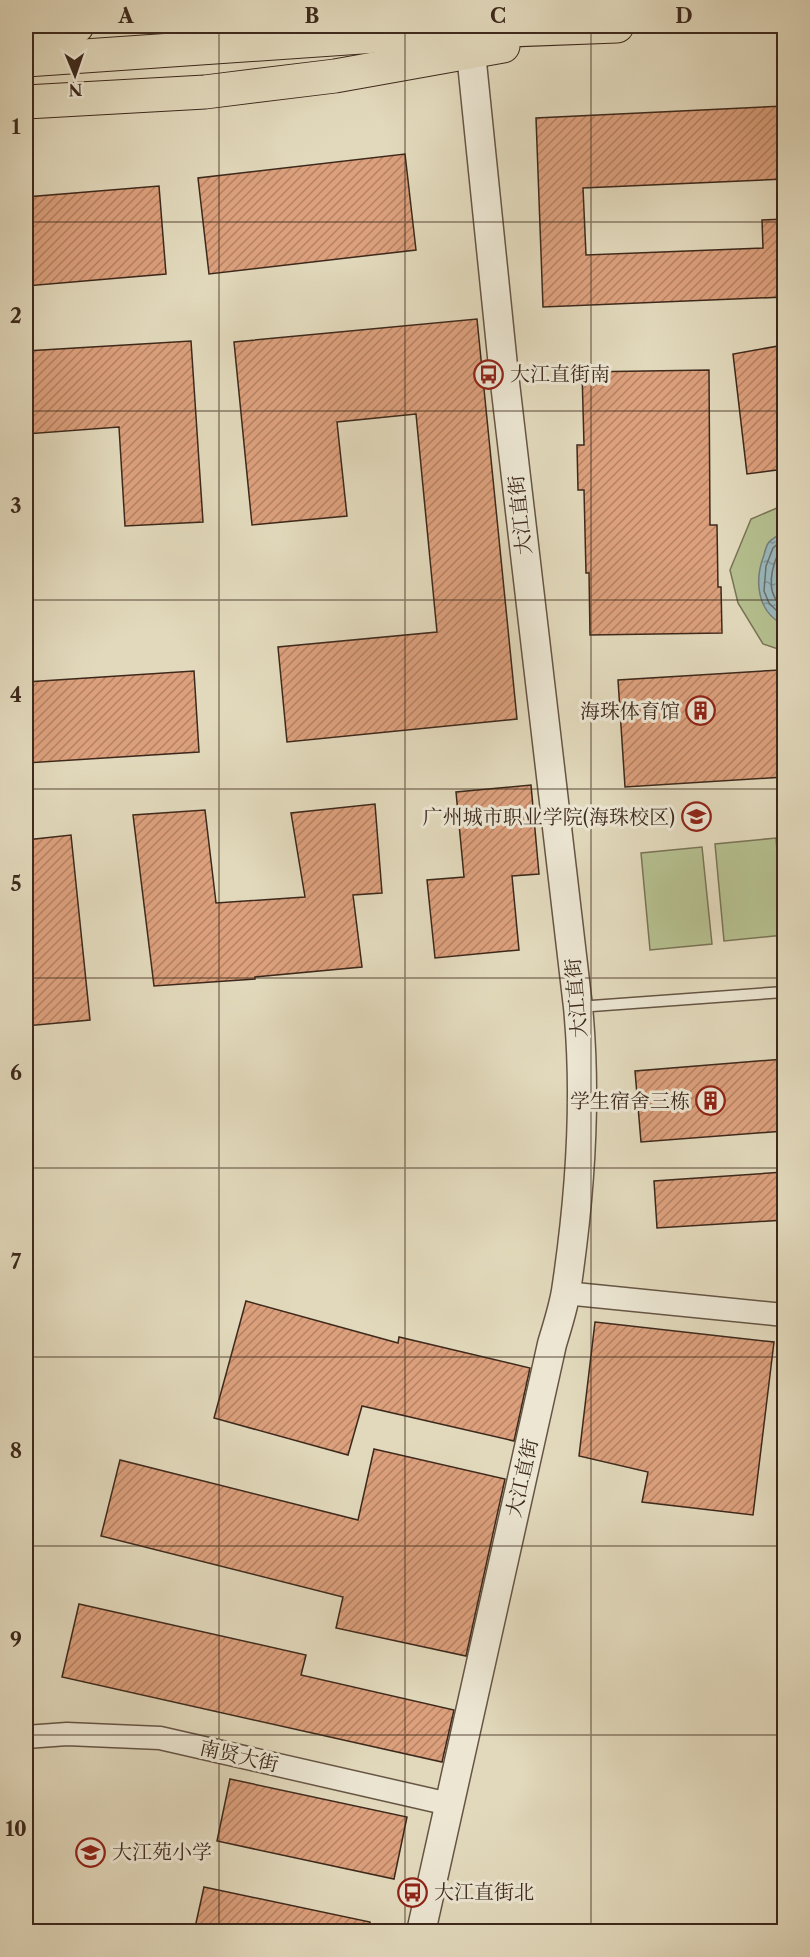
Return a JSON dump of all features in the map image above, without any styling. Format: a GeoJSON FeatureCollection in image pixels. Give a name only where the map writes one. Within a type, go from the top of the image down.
{"type":"FeatureCollection","features":[{"type":"Feature","properties":{"kind":"main road"},"geometry":{"type":"LineString","coordinates":[[26,29],[77,26]]}},
{"type":"Feature","properties":{"kind":"main road"},"geometry":{"type":"LineString","coordinates":[[26,102],[205,92],[334,76],[471,53],[603,26]]}},
{"type":"Feature","properties":{"kind":"main road"},"geometry":{"type":"LineString","coordinates":[[26,60],[405,34],[603,26]]}},
{"type":"Feature","properties":{"kind":"street","name":"大江直街"},"geometry":{"type":"LineString","coordinates":[[421,1932],[565,1293],[576,1196],[582,1084],[578,1007],[503,366],[471,53]]}},
{"type":"Feature","properties":{"kind":"street"},"geometry":{"type":"LineString","coordinates":[[565,1293],[784,1316]]}},
{"type":"Feature","properties":{"kind":"street","name":"南贤大街"},"geometry":{"type":"LineString","coordinates":[[26,1737],[67,1734],[160,1738],[449,1804]]}},
{"type":"Feature","properties":{"kind":"lane"},"geometry":{"type":"LineString","coordinates":[[578,1007],[784,992]]}},
{"type":"Feature","properties":{"kind":"green space"},"geometry":{"type":"Polygon","coordinates":[[[784,505],[784,651],[763,644],[738,603],[730,570],[751,519],[784,505]]]}},
{"type":"Feature","properties":{"kind":"green space"},"geometry":{"type":"Polygon","coordinates":[[[776,838],[784,935],[724,941],[715,844],[776,838]]]}},
{"type":"Feature","properties":{"kind":"green space"},"geometry":{"type":"Polygon","coordinates":[[[702,847],[712,944],[650,950],[641,853],[702,847]]]}},
{"type":"Feature","properties":{"kind":"water"},"geometry":{"type":"Polygon","coordinates":[[[784,531],[784,625],[768,612],[763,604],[759,575],[767,545],[784,531]]]}},
{"type":"Feature","properties":{"kind":"building"},"geometry":{"type":"Polygon","coordinates":[[[784,106],[784,179],[583,188],[586,255],[763,248],[762,220],[784,219],[784,297],[543,307],[536,118],[784,106]]]}},
{"type":"Feature","properties":{"kind":"building"},"geometry":{"type":"Polygon","coordinates":[[[405,154],[416,250],[209,274],[198,178],[405,154]]]}},
{"type":"Feature","properties":{"kind":"building"},"geometry":{"type":"Polygon","coordinates":[[[159,186],[166,274],[26,286],[26,197],[159,186]]]}},
{"type":"Feature","properties":{"kind":"building"},"geometry":{"type":"Polygon","coordinates":[[[477,319],[517,719],[287,742],[278,647],[437,632],[416,414],[337,422],[347,516],[252,525],[234,342],[477,319]]]}},
{"type":"Feature","properties":{"kind":"building"},"geometry":{"type":"Polygon","coordinates":[[[191,341],[203,522],[125,526],[119,427],[26,434],[26,351],[191,341]]]}},
{"type":"Feature","properties":{"kind":"building"},"geometry":{"type":"Polygon","coordinates":[[[784,345],[784,469],[747,474],[733,354],[784,345]]]}},
{"type":"Feature","properties":{"kind":"building"},"geometry":{"type":"Polygon","coordinates":[[[709,370],[710,525],[717,525],[718,587],[721,587],[722,633],[590,635],[584,490],[578,490],[577,445],[584,445],[582,372],[709,370]]]}},
{"type":"Feature","properties":{"kind":"building","name":"海珠体育馆"},"geometry":{"type":"Polygon","coordinates":[[[780,670],[784,777],[625,787],[618,680],[780,670]]]}},
{"type":"Feature","properties":{"kind":"building"},"geometry":{"type":"Polygon","coordinates":[[[194,671],[199,752],[26,763],[26,682],[194,671]]]}},
{"type":"Feature","properties":{"kind":"building"},"geometry":{"type":"Polygon","coordinates":[[[531,785],[539,874],[512,876],[519,950],[435,958],[427,880],[464,877],[456,792],[531,785]]]}},
{"type":"Feature","properties":{"kind":"building"},"geometry":{"type":"Polygon","coordinates":[[[375,804],[382,893],[353,895],[362,967],[255,977],[255,979],[154,986],[133,815],[205,810],[216,903],[305,897],[291,813],[375,804]]]}},
{"type":"Feature","properties":{"kind":"building"},"geometry":{"type":"Polygon","coordinates":[[[71,835],[90,1020],[26,1026],[26,953],[32,953],[26,909],[26,840],[71,835]]]}},
{"type":"Feature","properties":{"kind":"building","name":"学生宿舍三栋"},"geometry":{"type":"Polygon","coordinates":[[[784,1059],[784,1131],[641,1142],[635,1071],[784,1059]]]}},
{"type":"Feature","properties":{"kind":"building"},"geometry":{"type":"Polygon","coordinates":[[[784,1172],[784,1220],[657,1228],[654,1181],[784,1172]]]}},
{"type":"Feature","properties":{"kind":"building"},"geometry":{"type":"Polygon","coordinates":[[[246,1301],[398,1343],[399,1337],[530,1368],[514,1441],[362,1406],[348,1455],[214,1418],[246,1301]]]}},
{"type":"Feature","properties":{"kind":"building"},"geometry":{"type":"Polygon","coordinates":[[[595,1322],[774,1342],[753,1515],[642,1502],[648,1472],[579,1456],[595,1322]]]}},
{"type":"Feature","properties":{"kind":"building"},"geometry":{"type":"Polygon","coordinates":[[[374,1449],[505,1479],[466,1656],[336,1628],[343,1597],[101,1536],[120,1460],[358,1520],[374,1449]]]}},
{"type":"Feature","properties":{"kind":"building"},"geometry":{"type":"Polygon","coordinates":[[[79,1604],[306,1655],[301,1675],[454,1710],[442,1762],[62,1677],[79,1604]]]}},
{"type":"Feature","properties":{"kind":"building"},"geometry":{"type":"Polygon","coordinates":[[[230,1779],[407,1817],[394,1879],[217,1841],[230,1779]]]}},
{"type":"Feature","properties":{"kind":"building"},"geometry":{"type":"Polygon","coordinates":[[[204,1887],[370,1922],[369,1932],[194,1932],[204,1887]]]}},
{"type":"Feature","properties":{"kind":"place","name":"大江直街南"},"geometry":{"type":"Point","coordinates":[489,374]}},
{"type":"Feature","properties":{"kind":"place","name":"海珠体育馆"},"geometry":{"type":"Point","coordinates":[701,711]}},
{"type":"Feature","properties":{"kind":"place","name":"广州城市职业学院(海珠校区)"},"geometry":{"type":"Point","coordinates":[696,817]}},
{"type":"Feature","properties":{"kind":"place","name":"学生宿舍三栋"},"geometry":{"type":"Point","coordinates":[711,1101]}},
{"type":"Feature","properties":{"kind":"place","name":"大江苑小学"},"geometry":{"type":"Point","coordinates":[91,1852]}},
{"type":"Feature","properties":{"kind":"place","name":"大江直街北"},"geometry":{"type":"Point","coordinates":[413,1892]}}]}
